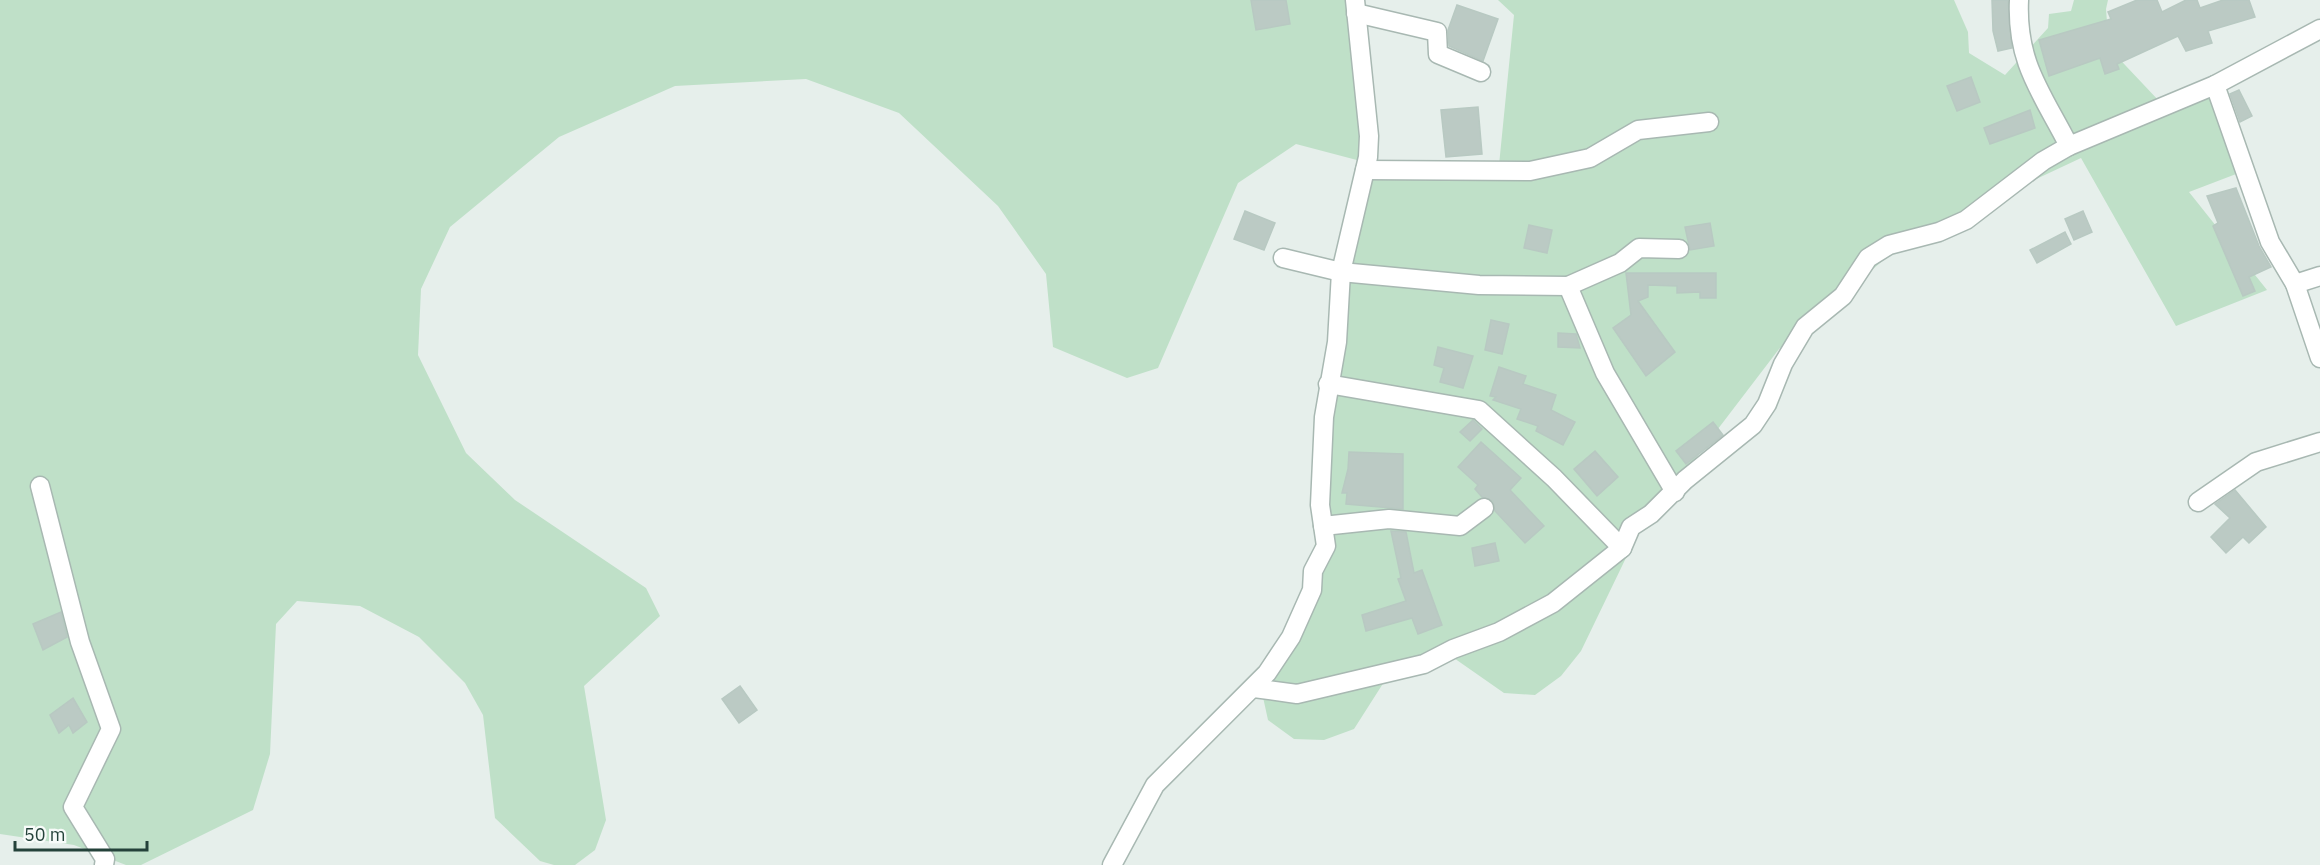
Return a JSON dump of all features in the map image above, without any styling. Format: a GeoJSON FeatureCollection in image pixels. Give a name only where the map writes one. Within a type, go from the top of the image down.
{"type":"FeatureCollection","features":[{"type":"Feature","properties":{"kind":"street"},"geometry":{"type":"LineString","coordinates":[[2019,0],[2018,30],[2034,83],[2069,146]]}},
{"type":"Feature","properties":{"kind":"street"},"geometry":{"type":"LineString","coordinates":[[1112,865],[1155,785],[1254,688],[1291,637],[1312,590],[1313,571],[1326,546],[1320,505],[1328,384],[1337,342],[1341,272],[1365,170],[1369,136],[1356,7],[1437,32],[1438,54],[1481,72]]}},
{"type":"Feature","properties":{"kind":"street"},"geometry":{"type":"LineString","coordinates":[[1254,688],[1297,694],[1424,664],[1453,649],[1499,632],[1553,603],[1622,548],[1631,527],[1651,514],[1753,425],[1767,404],[1783,364],[1805,327],[1843,296],[1868,258],[1888,244],[1939,232],[1966,220],[2043,161],[2069,146],[2215,85],[2320,28]]}},
{"type":"Feature","properties":{"kind":"street"},"geometry":{"type":"LineString","coordinates":[[2215,85],[2270,242],[2295,284],[2320,358]]}},
{"type":"Feature","properties":{"kind":"street"},"geometry":{"type":"LineString","coordinates":[[1365,170],[1530,171],[1590,158],[1638,130],[1709,122]]}},
{"type":"Feature","properties":{"kind":"street"},"geometry":{"type":"LineString","coordinates":[[1283,258],[1341,272],[1479,285],[1568,286],[1620,263],[1639,248],[1679,249]]}},
{"type":"Feature","properties":{"kind":"street"},"geometry":{"type":"LineString","coordinates":[[2295,284],[2320,276]]}},
{"type":"Feature","properties":{"kind":"street"},"geometry":{"type":"LineString","coordinates":[[1568,286],[1605,373],[1675,492]]}},
{"type":"Feature","properties":{"kind":"street"},"geometry":{"type":"LineString","coordinates":[[1328,384],[1479,410],[1554,478],[1622,548]]}},
{"type":"Feature","properties":{"kind":"street"},"geometry":{"type":"LineString","coordinates":[[2198,502],[2256,462],[2320,442]]}},
{"type":"Feature","properties":{"kind":"street"},"geometry":{"type":"LineString","coordinates":[[40,486],[80,642],[111,729],[73,807],[105,859],[104,865]]}},
{"type":"Feature","properties":{"kind":"street"},"geometry":{"type":"LineString","coordinates":[[1323,526],[1389,519],[1460,526],[1484,508]]}},
{"type":"Feature","properties":{"kind":"green space"},"geometry":{"type":"Polygon","coordinates":[[[0,0],[1363,0],[1378,137],[1372,164],[1296,144],[1238,183],[1158,368],[1127,378],[1053,347],[1046,274],[998,206],[899,113],[806,79],[675,86],[559,137],[450,227],[421,289],[418,355],[466,453],[515,500],[646,588],[660,616],[584,686],[606,820],[595,850],[575,865],[554,865],[540,861],[495,818],[483,715],[465,683],[419,637],[360,606],[297,601],[276,624],[270,754],[253,810],[141,865],[126,865],[74,845],[0,834],[0,0]]]}},
{"type":"Feature","properties":{"kind":"green space"},"geometry":{"type":"Polygon","coordinates":[[[1498,0],[1954,0],[1968,32],[1969,53],[2005,75],[2048,28],[2049,14],[2071,11],[2074,0],[2108,0],[2106,9],[2109,48],[2160,102],[2208,85],[2244,171],[2189,192],[2267,290],[2176,326],[2081,158],[1907,240],[1779,349],[1637,535],[1581,651],[1561,676],[1535,695],[1504,693],[1451,656],[1420,655],[1391,671],[1354,729],[1324,740],[1294,739],[1268,720],[1261,688],[1309,576],[1320,517],[1328,344],[1372,164],[1499,165],[1514,15],[1498,0]]]}},
{"type":"Feature","properties":{"kind":"building"},"geometry":{"type":"Polygon","coordinates":[[[1251,0],[1286,0],[1290,24],[1256,30],[1251,0]]]}},
{"type":"Feature","properties":{"kind":"building"},"geometry":{"type":"Polygon","coordinates":[[[1992,0],[2008,0],[2012,48],[1998,51],[1993,31],[1992,0]]]}},
{"type":"Feature","properties":{"kind":"building"},"geometry":{"type":"Polygon","coordinates":[[[2137,0],[2157,0],[2162,12],[2186,0],[2197,0],[2200,8],[2223,0],[2249,0],[2255,17],[2208,31],[2212,43],[2186,51],[2178,36],[2117,64],[2119,69],[2105,74],[2100,58],[2049,76],[2039,40],[2111,19],[2108,12],[2137,0]]]}},
{"type":"Feature","properties":{"kind":"building"},"geometry":{"type":"Polygon","coordinates":[[[1457,5],[1498,19],[1483,61],[1449,46],[1448,30],[1457,5]]]}},
{"type":"Feature","properties":{"kind":"building"},"geometry":{"type":"Polygon","coordinates":[[[1971,77],[1980,102],[1957,111],[1947,86],[1971,77]]]}},
{"type":"Feature","properties":{"kind":"building"},"geometry":{"type":"Polygon","coordinates":[[[2239,90],[2252,116],[2240,122],[2230,94],[2239,90]]]}},
{"type":"Feature","properties":{"kind":"building"},"geometry":{"type":"Polygon","coordinates":[[[1478,107],[1482,154],[1446,157],[1441,110],[1478,107]]]}},
{"type":"Feature","properties":{"kind":"building"},"geometry":{"type":"Polygon","coordinates":[[[2030,110],[2035,128],[1990,144],[1984,128],[2030,110]]]}},
{"type":"Feature","properties":{"kind":"building"},"geometry":{"type":"Polygon","coordinates":[[[2236,188],[2259,246],[2271,267],[2249,277],[2255,291],[2243,296],[2213,226],[2218,223],[2207,196],[2236,188]]]}},
{"type":"Feature","properties":{"kind":"building"},"geometry":{"type":"Polygon","coordinates":[[[1245,211],[1275,223],[1264,250],[1234,239],[1245,211]]]}},
{"type":"Feature","properties":{"kind":"building"},"geometry":{"type":"Polygon","coordinates":[[[2083,211],[2092,232],[2074,240],[2065,219],[2083,211]]]}},
{"type":"Feature","properties":{"kind":"building"},"geometry":{"type":"Polygon","coordinates":[[[1710,223],[1714,246],[1690,250],[1685,227],[1710,223]]]}},
{"type":"Feature","properties":{"kind":"building"},"geometry":{"type":"Polygon","coordinates":[[[1529,225],[1552,230],[1547,253],[1524,248],[1529,225]]]}},
{"type":"Feature","properties":{"kind":"building"},"geometry":{"type":"Polygon","coordinates":[[[2065,232],[2071,244],[2037,263],[2030,250],[2065,232]]]}},
{"type":"Feature","properties":{"kind":"building"},"geometry":{"type":"Polygon","coordinates":[[[1626,273],[1716,273],[1716,298],[1700,298],[1700,292],[1677,293],[1677,286],[1648,285],[1648,297],[1638,301],[1675,352],[1646,376],[1613,328],[1631,315],[1626,273]]]}},
{"type":"Feature","properties":{"kind":"building"},"geometry":{"type":"Polygon","coordinates":[[[1491,320],[1509,324],[1502,354],[1485,350],[1491,320]]]}},
{"type":"Feature","properties":{"kind":"building"},"geometry":{"type":"Polygon","coordinates":[[[1558,333],[1576,334],[1580,348],[1558,347],[1558,333]]]}},
{"type":"Feature","properties":{"kind":"building"},"geometry":{"type":"Polygon","coordinates":[[[1438,347],[1473,356],[1463,388],[1440,382],[1444,368],[1434,365],[1438,347]]]}},
{"type":"Feature","properties":{"kind":"building"},"geometry":{"type":"Polygon","coordinates":[[[1499,367],[1526,376],[1523,384],[1556,395],[1551,410],[1575,422],[1563,445],[1536,431],[1538,426],[1517,419],[1521,409],[1493,400],[1496,397],[1490,396],[1499,367]]]}},
{"type":"Feature","properties":{"kind":"building"},"geometry":{"type":"Polygon","coordinates":[[[1473,420],[1482,429],[1470,441],[1460,432],[1473,420]]]}},
{"type":"Feature","properties":{"kind":"building"},"geometry":{"type":"Polygon","coordinates":[[[1713,422],[1723,435],[1686,464],[1676,451],[1713,422]]]}},
{"type":"Feature","properties":{"kind":"building"},"geometry":{"type":"Polygon","coordinates":[[[1481,442],[1521,478],[1510,490],[1544,526],[1525,543],[1495,511],[1493,501],[1482,497],[1475,489],[1478,485],[1458,467],[1481,442]]]}},
{"type":"Feature","properties":{"kind":"building"},"geometry":{"type":"Polygon","coordinates":[[[1595,451],[1618,477],[1597,496],[1574,469],[1595,451]]]}},
{"type":"Feature","properties":{"kind":"building"},"geometry":{"type":"Polygon","coordinates":[[[1349,452],[1403,454],[1403,509],[1346,504],[1347,493],[1342,493],[1348,469],[1349,452]]]}},
{"type":"Feature","properties":{"kind":"building"},"geometry":{"type":"Polygon","coordinates":[[[2235,490],[2266,527],[2249,543],[2243,537],[2226,553],[2211,537],[2230,518],[2215,504],[2235,490]]]}},
{"type":"Feature","properties":{"kind":"building"},"geometry":{"type":"Polygon","coordinates":[[[1391,531],[1406,532],[1414,573],[1422,570],[1442,625],[1418,634],[1412,618],[1366,631],[1362,615],[1406,601],[1398,579],[1401,578],[1391,531]]]}},
{"type":"Feature","properties":{"kind":"building"},"geometry":{"type":"Polygon","coordinates":[[[1495,543],[1499,561],[1475,566],[1472,548],[1495,543]]]}},
{"type":"Feature","properties":{"kind":"building"},"geometry":{"type":"Polygon","coordinates":[[[61,612],[67,637],[43,650],[33,624],[61,612]]]}},
{"type":"Feature","properties":{"kind":"building"},"geometry":{"type":"Polygon","coordinates":[[[740,686],[757,710],[739,723],[722,699],[740,686]]]}},
{"type":"Feature","properties":{"kind":"building"},"geometry":{"type":"Polygon","coordinates":[[[73,698],[87,722],[73,733],[69,725],[59,733],[50,715],[73,698]]]}}]}
